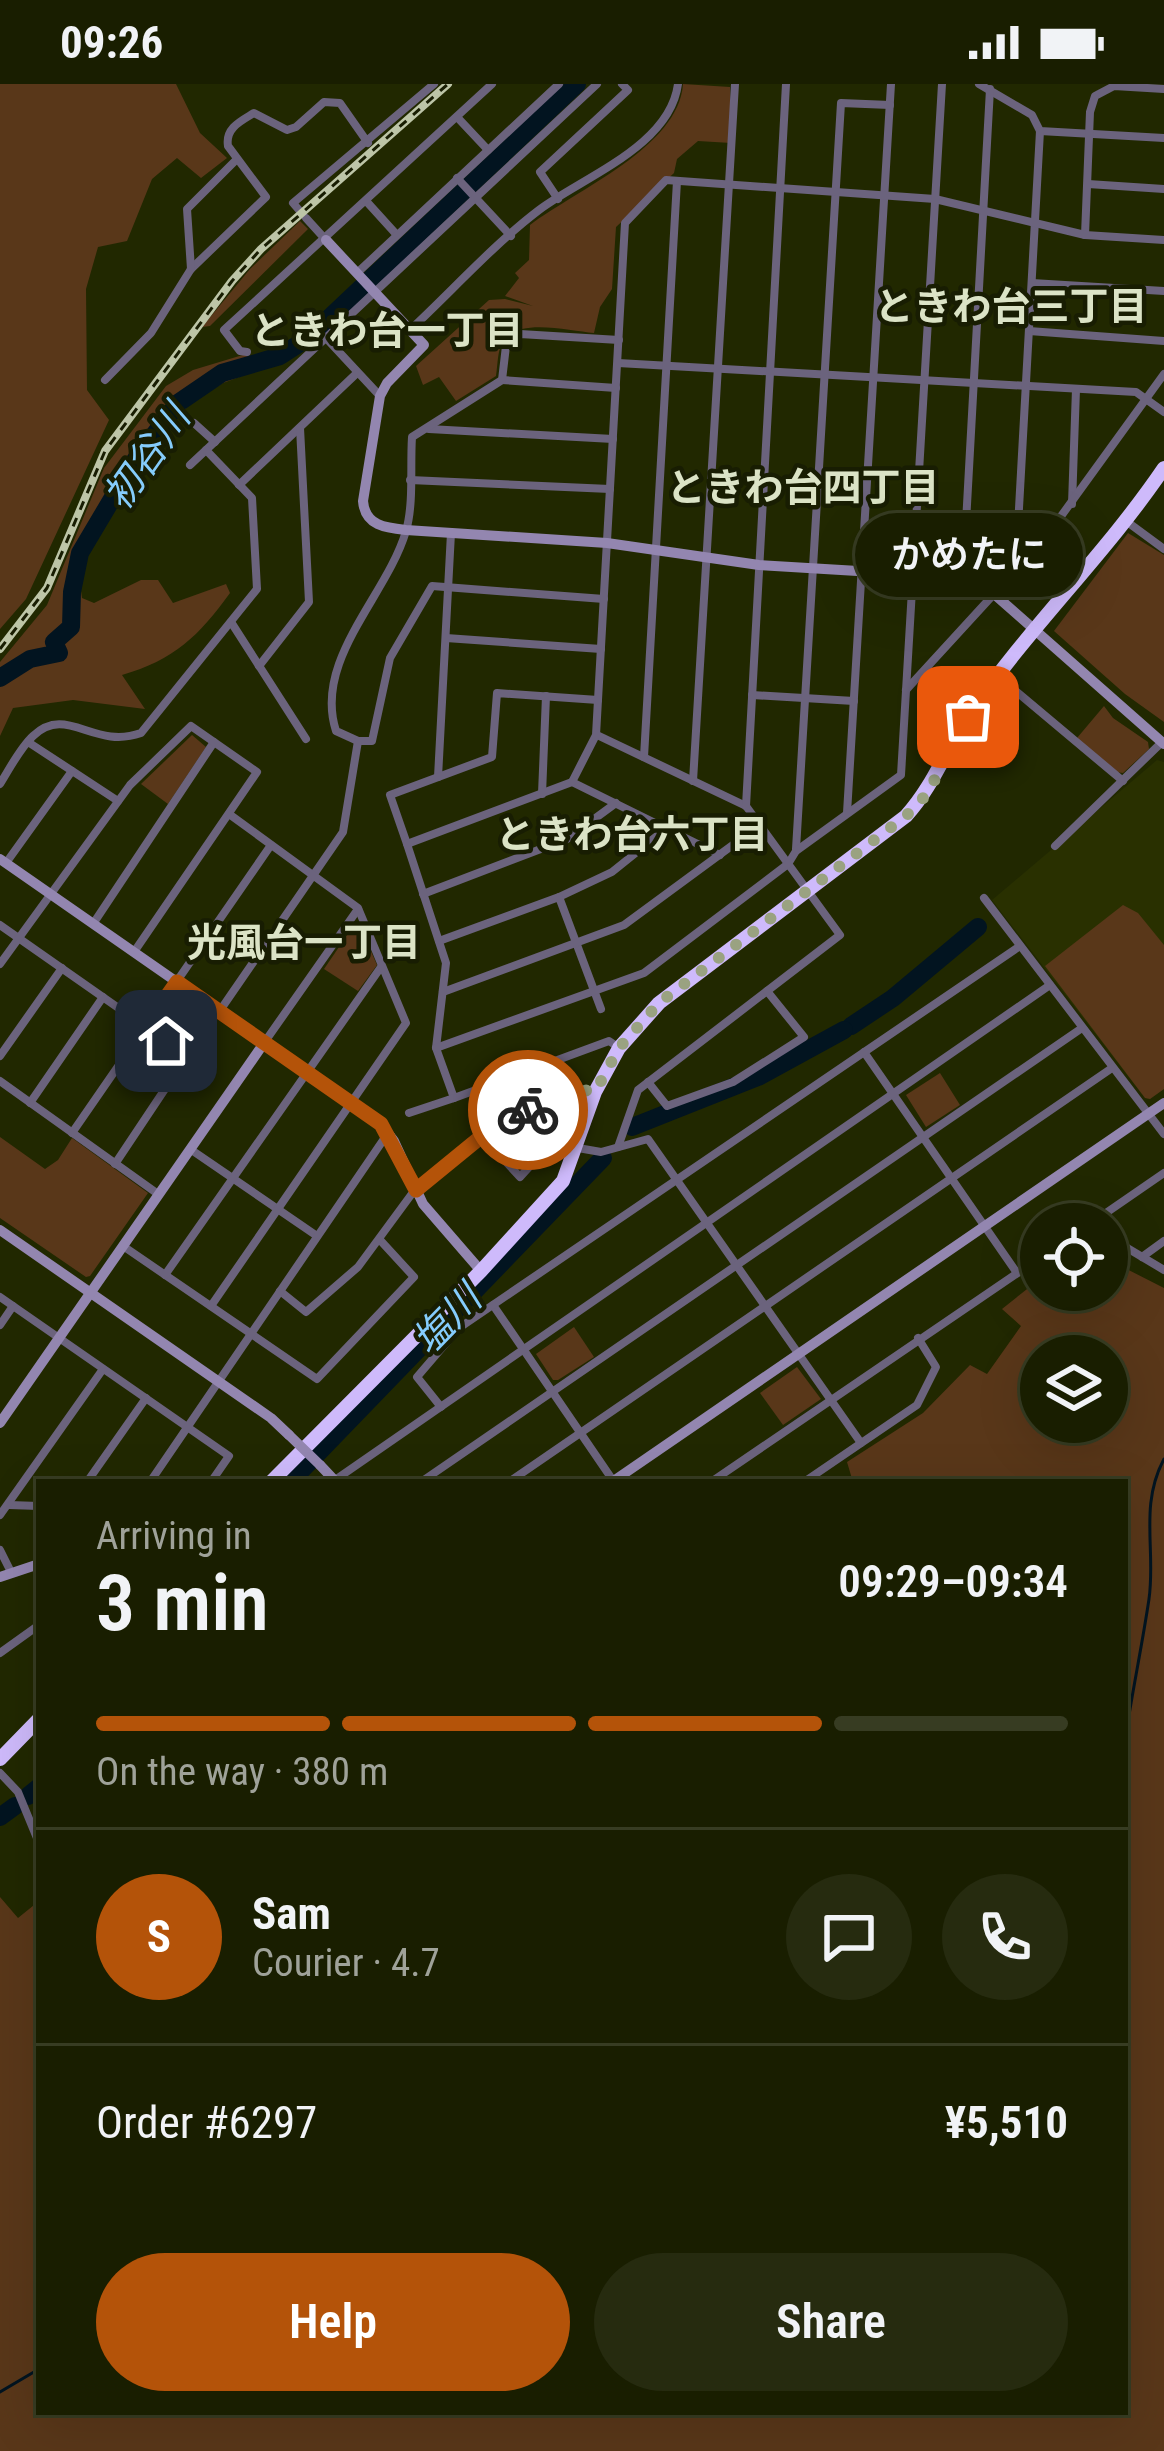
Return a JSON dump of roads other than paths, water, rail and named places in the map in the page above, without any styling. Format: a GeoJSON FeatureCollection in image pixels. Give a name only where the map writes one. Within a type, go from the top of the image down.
{"type":"FeatureCollection","features":[{"type":"Feature","properties":{"kind":"highway"},"geometry":{"type":"LineString","coordinates":[[274,1479],[563,1181],[595,1092],[619,1048],[659,1003],[927,794],[968,717],[1162,474]]}},
{"type":"Feature","properties":{"kind":"highway"},"geometry":{"type":"LineString","coordinates":[[0,1759],[36,1722]]}},
{"type":"Feature","properties":{"kind":"street"},"geometry":{"type":"LineString","coordinates":[[434,84],[293,203],[424,345],[380,396],[363,506],[374,523],[406,530],[607,543],[759,565],[1077,584]]}},
{"type":"Feature","properties":{"kind":"street"},"geometry":{"type":"LineString","coordinates":[[247,352],[239,351],[224,330],[492,84]]}},
{"type":"Feature","properties":{"kind":"street"},"geometry":{"type":"LineString","coordinates":[[357,273],[560,84]]}},
{"type":"Feature","properties":{"kind":"street"},"geometry":{"type":"LineString","coordinates":[[190,465],[597,84]]}},
{"type":"Feature","properties":{"kind":"street"},"geometry":{"type":"LineString","coordinates":[[558,199],[540,172],[628,90],[622,84]]}},
{"type":"Feature","properties":{"kind":"street"},"geometry":{"type":"LineString","coordinates":[[410,330],[511,236],[558,199],[613,166],[668,115],[678,84]]}},
{"type":"Feature","properties":{"kind":"street"},"geometry":{"type":"LineString","coordinates":[[693,781],[735,84]]}},
{"type":"Feature","properties":{"kind":"street"},"geometry":{"type":"LineString","coordinates":[[746,806],[786,84]]}},
{"type":"Feature","properties":{"kind":"street"},"geometry":{"type":"LineString","coordinates":[[847,814],[891,84]]}},
{"type":"Feature","properties":{"kind":"street"},"geometry":{"type":"LineString","coordinates":[[436,1048],[644,973],[788,864],[796,851],[901,775],[942,84]]}},
{"type":"Feature","properties":{"kind":"street"},"geometry":{"type":"LineString","coordinates":[[980,84],[1032,115],[1040,131],[1015,580]]}},
{"type":"Feature","properties":{"kind":"street"},"geometry":{"type":"LineString","coordinates":[[1085,235],[1095,96],[1114,86],[1164,89]]}},
{"type":"Feature","properties":{"kind":"street"},"geometry":{"type":"LineString","coordinates":[[963,577],[990,89]]}},
{"type":"Feature","properties":{"kind":"street"},"geometry":{"type":"LineString","coordinates":[[105,380],[152,333],[191,269],[266,197],[227,138],[241,121],[254,113],[287,130],[324,102],[340,103],[368,142]]}},
{"type":"Feature","properties":{"kind":"street"},"geometry":{"type":"LineString","coordinates":[[796,851],[841,103],[890,105]]}},
{"type":"Feature","properties":{"kind":"street"},"geometry":{"type":"LineString","coordinates":[[458,117],[488,150]]}},
{"type":"Feature","properties":{"kind":"street"},"geometry":{"type":"LineString","coordinates":[[1040,131],[1164,138]]}},
{"type":"Feature","properties":{"kind":"street"},"geometry":{"type":"LineString","coordinates":[[191,269],[187,209],[237,159]]}},
{"type":"Feature","properties":{"kind":"street"},"geometry":{"type":"LineString","coordinates":[[458,178],[511,236]]}},
{"type":"Feature","properties":{"kind":"street"},"geometry":{"type":"LineString","coordinates":[[407,844],[572,782],[596,735],[625,223],[666,180],[935,199],[1085,235],[1164,240]]}},
{"type":"Feature","properties":{"kind":"street"},"geometry":{"type":"LineString","coordinates":[[644,757],[677,181]]}},
{"type":"Feature","properties":{"kind":"street"},"geometry":{"type":"LineString","coordinates":[[1088,184],[1164,188]]}},
{"type":"Feature","properties":{"kind":"street"},"geometry":{"type":"LineString","coordinates":[[368,202],[396,234]]}},
{"type":"Feature","properties":{"kind":"street"},"geometry":{"type":"LineString","coordinates":[[1032,283],[1164,291]]}},
{"type":"Feature","properties":{"kind":"street"},"geometry":{"type":"LineString","coordinates":[[1029,331],[1164,341]]}},
{"type":"Feature","properties":{"kind":"street"},"geometry":{"type":"LineString","coordinates":[[502,380],[506,346],[520,334],[619,340]]}},
{"type":"Feature","properties":{"kind":"street"},"geometry":{"type":"LineString","coordinates":[[326,338],[380,396]]}},
{"type":"Feature","properties":{"kind":"street"},"geometry":{"type":"LineString","coordinates":[[617,363],[1136,392],[1164,412]]}},
{"type":"Feature","properties":{"kind":"street"},"geometry":{"type":"LineString","coordinates":[[239,484],[357,373]]}},
{"type":"Feature","properties":{"kind":"street"},"geometry":{"type":"LineString","coordinates":[[1015,580],[1164,374]]}},
{"type":"Feature","properties":{"kind":"street"},"geometry":{"type":"LineString","coordinates":[[604,599],[432,586],[390,658],[372,741],[358,741],[336,731],[332,719],[343,648],[370,610],[406,530],[412,437],[502,380],[616,388]]}},
{"type":"Feature","properties":{"kind":"street"},"geometry":{"type":"LineString","coordinates":[[1072,505],[1076,389]]}},
{"type":"Feature","properties":{"kind":"street"},"geometry":{"type":"LineString","coordinates":[[194,424],[215,442]]}},
{"type":"Feature","properties":{"kind":"street"},"geometry":{"type":"LineString","coordinates":[[259,666],[309,602],[300,428]]}},
{"type":"Feature","properties":{"kind":"street"},"geometry":{"type":"LineString","coordinates":[[424,429],[613,439]]}},
{"type":"Feature","properties":{"kind":"street"},"geometry":{"type":"LineString","coordinates":[[0,784],[28,742],[51,724],[74,724],[98,737],[120,740],[141,733],[257,590],[252,497],[206,450]]}},
{"type":"Feature","properties":{"kind":"street"},"geometry":{"type":"LineString","coordinates":[[410,480],[610,489]]}},
{"type":"Feature","properties":{"kind":"street"},"geometry":{"type":"LineString","coordinates":[[1126,521],[1164,549]]}},
{"type":"Feature","properties":{"kind":"street"},"geometry":{"type":"LineString","coordinates":[[438,777],[451,533]]}},
{"type":"Feature","properties":{"kind":"street"},"geometry":{"type":"LineString","coordinates":[[983,578],[994,594],[1163,742],[1055,846]]}},
{"type":"Feature","properties":{"kind":"street"},"geometry":{"type":"LineString","coordinates":[[906,691],[994,594]]}},
{"type":"Feature","properties":{"kind":"street"},"geometry":{"type":"LineString","coordinates":[[231,622],[306,739]]}},
{"type":"Feature","properties":{"kind":"street"},"geometry":{"type":"LineString","coordinates":[[446,638],[601,650]]}},
{"type":"Feature","properties":{"kind":"street"},"geometry":{"type":"LineString","coordinates":[[999,677],[1123,781]]}},
{"type":"Feature","properties":{"kind":"street"},"geometry":{"type":"LineString","coordinates":[[454,1098],[436,1048],[446,963],[390,795],[492,757],[497,693],[598,700]]}},
{"type":"Feature","properties":{"kind":"street"},"geometry":{"type":"LineString","coordinates":[[752,695],[854,701]]}},
{"type":"Feature","properties":{"kind":"street"},"geometry":{"type":"LineString","coordinates":[[542,794],[546,696]]}},
{"type":"Feature","properties":{"kind":"street"},"geometry":{"type":"LineString","coordinates":[[0,964],[118,801],[191,726],[257,772],[134,952]]}},
{"type":"Feature","properties":{"kind":"street"},"geometry":{"type":"LineString","coordinates":[[596,735],[746,806],[840,935],[638,1090],[618,1147]]}},
{"type":"Feature","properties":{"kind":"street"},"geometry":{"type":"LineString","coordinates":[[219,1012],[343,832],[358,741]]}},
{"type":"Feature","properties":{"kind":"street"},"geometry":{"type":"LineString","coordinates":[[28,742],[118,801]]}},
{"type":"Feature","properties":{"kind":"street"},"geometry":{"type":"LineString","coordinates":[[93,924],[214,742]]}},
{"type":"Feature","properties":{"kind":"street"},"geometry":{"type":"LineString","coordinates":[[72,771],[3,861],[308,1072],[388,1133],[430,1215],[481,1270]]}},
{"type":"Feature","properties":{"kind":"street"},"geometry":{"type":"LineString","coordinates":[[572,782],[720,854]]}},
{"type":"Feature","properties":{"kind":"street"},"geometry":{"type":"LineString","coordinates":[[423,894],[567,839],[616,803]]}},
{"type":"Feature","properties":{"kind":"street"},"geometry":{"type":"LineString","coordinates":[[211,1306],[406,1023],[358,908],[229,814]]}},
{"type":"Feature","properties":{"kind":"street"},"geometry":{"type":"LineString","coordinates":[[443,992],[624,926],[760,824]]}},
{"type":"Feature","properties":{"kind":"street"},"geometry":{"type":"LineString","coordinates":[[439,941],[560,897],[612,872],[668,827]]}},
{"type":"Feature","properties":{"kind":"street"},"geometry":{"type":"LineString","coordinates":[[72,1133],[271,845]]}},
{"type":"Feature","properties":{"kind":"street"},"geometry":{"type":"LineString","coordinates":[[560,897],[601,1009]]}},
{"type":"Feature","properties":{"kind":"street"},"geometry":{"type":"LineString","coordinates":[[984,898],[1164,1134]]}},
{"type":"Feature","properties":{"kind":"street"},"geometry":{"type":"LineString","coordinates":[[0,1423],[358,908]]}},
{"type":"Feature","properties":{"kind":"street"},"geometry":{"type":"LineString","coordinates":[[0,925],[187,1055],[115,1164]]}},
{"type":"Feature","properties":{"kind":"street"},"geometry":{"type":"LineString","coordinates":[[441,1408],[417,1377],[459,1328],[1020,946]]}},
{"type":"Feature","properties":{"kind":"street"},"geometry":{"type":"LineString","coordinates":[[165,1275],[382,966]]}},
{"type":"Feature","properties":{"kind":"street"},"geometry":{"type":"LineString","coordinates":[[0,1056],[62,968]]}},
{"type":"Feature","properties":{"kind":"street"},"geometry":{"type":"LineString","coordinates":[[339,1479],[1050,985]]}},
{"type":"Feature","properties":{"kind":"street"},"geometry":{"type":"LineString","coordinates":[[648,1082],[667,1106],[733,1082],[804,1037],[767,991]]}},
{"type":"Feature","properties":{"kind":"street"},"geometry":{"type":"LineString","coordinates":[[30,1103],[103,997]]}},
{"type":"Feature","properties":{"kind":"street"},"geometry":{"type":"LineString","coordinates":[[425,1479],[1082,1028]]}},
{"type":"Feature","properties":{"kind":"street"},"geometry":{"type":"LineString","coordinates":[[409,1113],[609,1041],[619,1048]]}},
{"type":"Feature","properties":{"kind":"street"},"geometry":{"type":"LineString","coordinates":[[864,1052],[1017,1273]]}},
{"type":"Feature","properties":{"kind":"street"},"geometry":{"type":"LineString","coordinates":[[512,1479],[1112,1068]]}},
{"type":"Feature","properties":{"kind":"street"},"geometry":{"type":"LineString","coordinates":[[0,1081],[158,1194]]}},
{"type":"Feature","properties":{"kind":"street"},"geometry":{"type":"LineString","coordinates":[[280,1291],[306,1312],[358,1267],[416,1190],[482,1136],[566,1087],[595,1092]]}},
{"type":"Feature","properties":{"kind":"street"},"geometry":{"type":"LineString","coordinates":[[617,1479],[1164,1103]]}},
{"type":"Feature","properties":{"kind":"street"},"geometry":{"type":"LineString","coordinates":[[482,1136],[520,1177],[550,1144],[530,1108]]}},
{"type":"Feature","properties":{"kind":"street"},"geometry":{"type":"LineString","coordinates":[[152,1479],[388,1133]]}},
{"type":"Feature","properties":{"kind":"street"},"geometry":{"type":"LineString","coordinates":[[578,1148],[601,1152],[648,1139],[861,1443]]}},
{"type":"Feature","properties":{"kind":"street"},"geometry":{"type":"LineString","coordinates":[[190,1148],[317,1236]]}},
{"type":"Feature","properties":{"kind":"street"},"geometry":{"type":"LineString","coordinates":[[1120,1203],[1164,1173]]}},
{"type":"Feature","properties":{"kind":"street"},"geometry":{"type":"LineString","coordinates":[[1,1232],[220,1383],[289,1435],[334,1479]]}},
{"type":"Feature","properties":{"kind":"street"},"geometry":{"type":"LineString","coordinates":[[122,1246],[317,1379],[414,1277],[380,1240]]}},
{"type":"Feature","properties":{"kind":"street"},"geometry":{"type":"LineString","coordinates":[[1142,1257],[1164,1241]]}},
{"type":"Feature","properties":{"kind":"street"},"geometry":{"type":"LineString","coordinates":[[1128,1249],[1164,1270]]}},
{"type":"Feature","properties":{"kind":"street"},"geometry":{"type":"LineString","coordinates":[[715,1479],[1020,1271]]}},
{"type":"Feature","properties":{"kind":"street"},"geometry":{"type":"LineString","coordinates":[[0,1297],[229,1456],[213,1479]]}},
{"type":"Feature","properties":{"kind":"street"},"geometry":{"type":"LineString","coordinates":[[493,1305],[611,1479]]}},
{"type":"Feature","properties":{"kind":"street"},"geometry":{"type":"LineString","coordinates":[[0,1325],[13,1306]]}},
{"type":"Feature","properties":{"kind":"street"},"geometry":{"type":"LineString","coordinates":[[809,1479],[917,1405],[936,1366],[918,1338]]}},
{"type":"Feature","properties":{"kind":"street"},"geometry":{"type":"LineString","coordinates":[[0,1515],[103,1369]]}},
{"type":"Feature","properties":{"kind":"street"},"geometry":{"type":"LineString","coordinates":[[89,1479],[146,1398]]}},
{"type":"Feature","properties":{"kind":"street"},"geometry":{"type":"LineString","coordinates":[[7,1505],[36,1506]]}},
{"type":"Feature","properties":{"kind":"street"},"geometry":{"type":"LineString","coordinates":[[0,1550],[6,1574],[36,1565]]}},
{"type":"Feature","properties":{"kind":"street"},"geometry":{"type":"LineString","coordinates":[[0,1653],[36,1627]]}},
{"type":"Feature","properties":{"kind":"street"},"geometry":{"type":"LineString","coordinates":[[0,1773],[18,1792],[36,1837]]}},
{"type":"Feature","properties":{"kind":"waterway","name":"初谷川"},"geometry":{"type":"LineString","coordinates":[[0,678],[30,659],[59,653],[54,642],[71,627],[80,553],[134,462],[178,403],[222,373],[280,356],[308,338],[577,84]]}},
{"type":"Feature","properties":{"kind":"waterway","name":"塩川"},"geometry":{"type":"LineString","coordinates":[[851,1026],[893,998],[978,927]]}},
{"type":"Feature","properties":{"kind":"waterway","name":"塩川"},"geometry":{"type":"LineString","coordinates":[[632,1127],[758,1077],[844,1030]]}},
{"type":"Feature","properties":{"kind":"waterway","name":"塩川"},"geometry":{"type":"LineString","coordinates":[[293,1479],[603,1158]]}},
{"type":"Feature","properties":{"kind":"waterway"},"geometry":{"type":"LineString","coordinates":[[1128,1722],[1151,1581],[1152,1494],[1164,1459]]}},
{"type":"Feature","properties":{"kind":"waterway","name":"塩川"},"geometry":{"type":"LineString","coordinates":[[28,1796],[36,1789]]}},
{"type":"Feature","properties":{"kind":"waterway","name":"塩川"},"geometry":{"type":"LineString","coordinates":[[0,1817],[15,1806]]}},
{"type":"Feature","properties":{"kind":"waterway"},"geometry":{"type":"LineString","coordinates":[[0,2392],[36,2371]]}},
{"type":"Feature","properties":{"kind":"railway"},"geometry":{"type":"LineString","coordinates":[[0,649],[47,588],[105,451],[232,281],[261,249],[448,84]]}},
{"type":"Feature","properties":{"kind":"place","name":"かめたに"},"geometry":{"type":"Point","coordinates":[968,717]}},
{"type":"Feature","properties":{"kind":"district","name":"ときわ台三丁目"},"geometry":{"type":"Point","coordinates":[1011,307]}},
{"type":"Feature","properties":{"kind":"district","name":"ときわ台一丁目"},"geometry":{"type":"Point","coordinates":[387,331]}},
{"type":"Feature","properties":{"kind":"district","name":"ときわ台四丁目"},"geometry":{"type":"Point","coordinates":[803,488]}},
{"type":"Feature","properties":{"kind":"district","name":"ときわ台六丁目"},"geometry":{"type":"Point","coordinates":[632,835]}},
{"type":"Feature","properties":{"kind":"district","name":"光風台一丁目"},"geometry":{"type":"Point","coordinates":[304,943]}}]}
